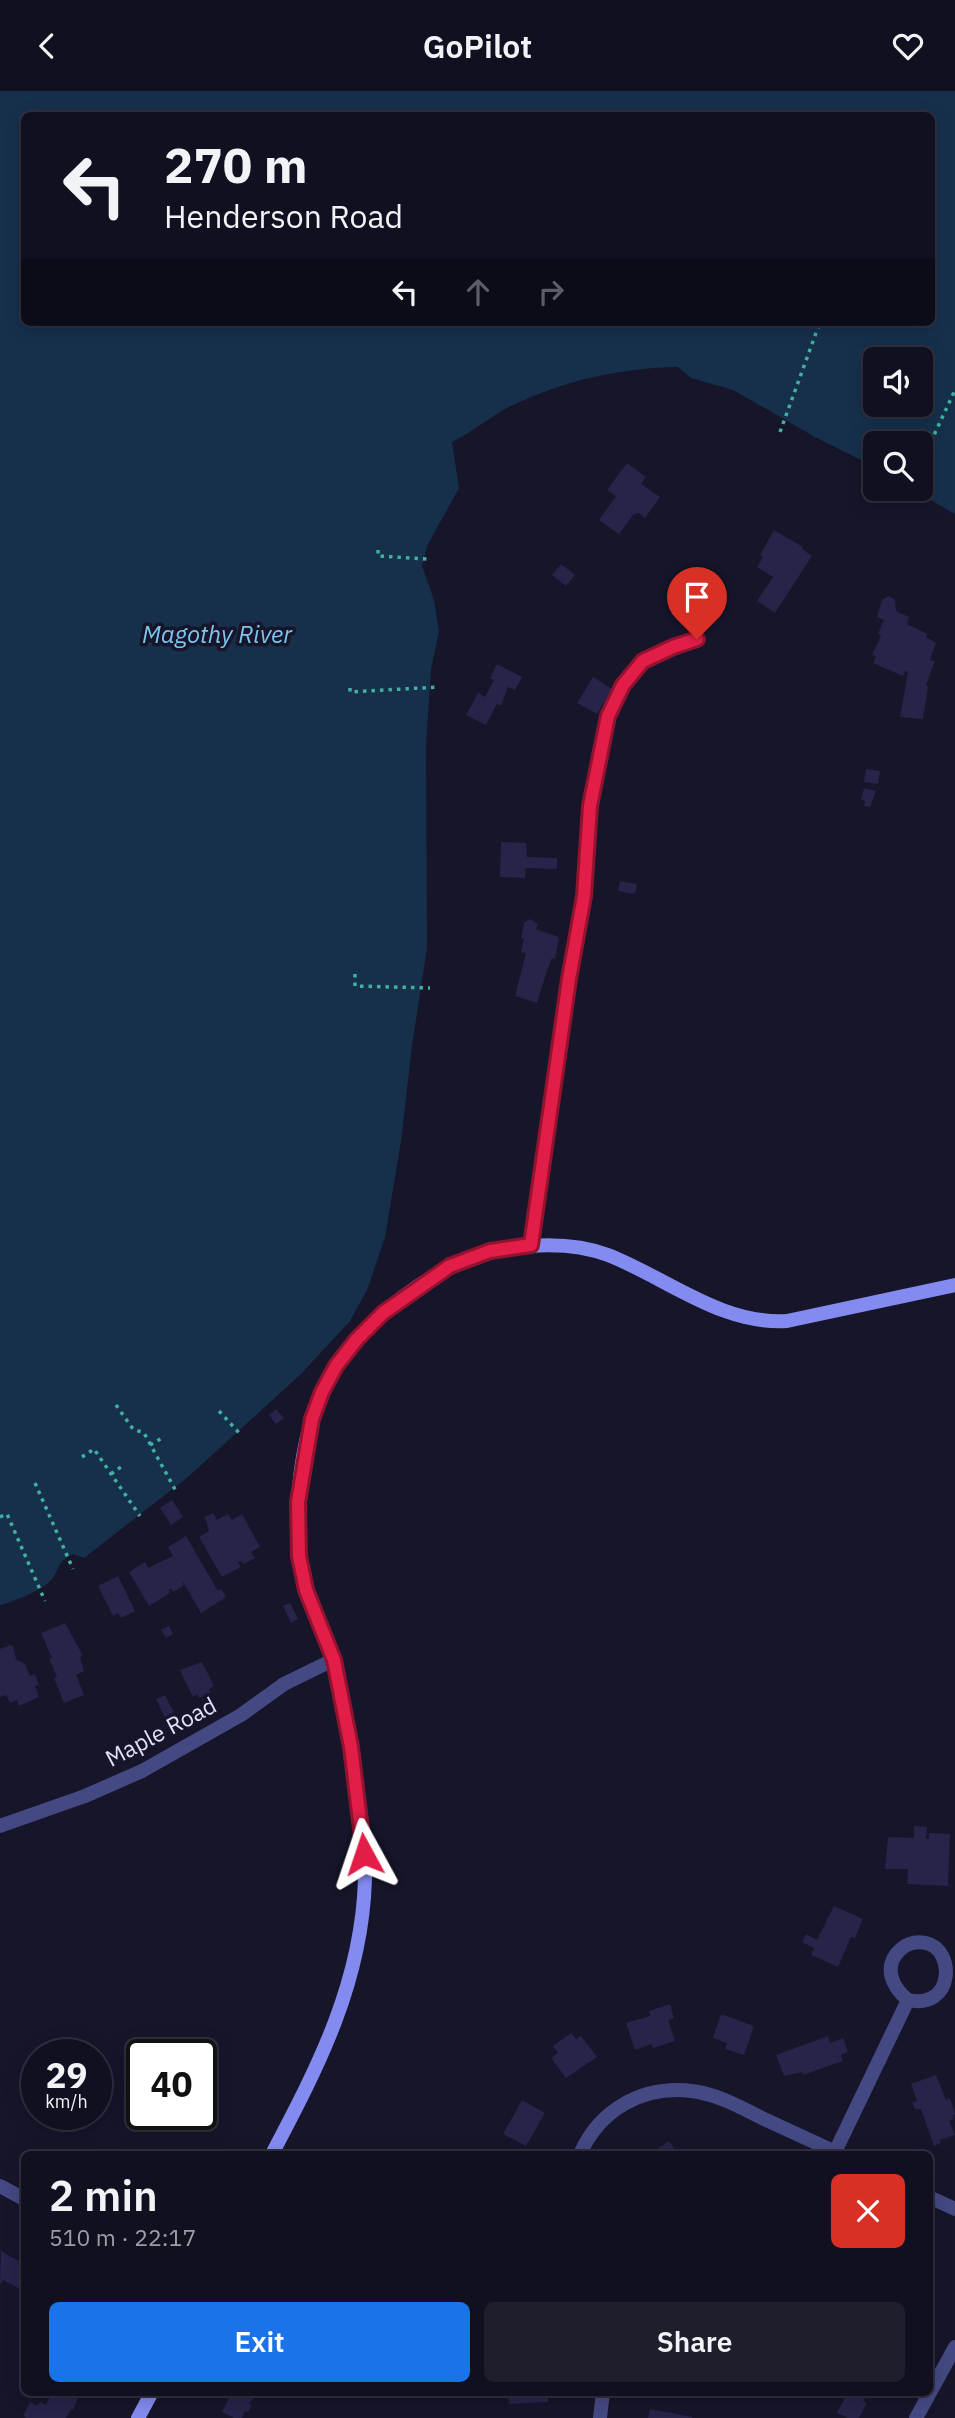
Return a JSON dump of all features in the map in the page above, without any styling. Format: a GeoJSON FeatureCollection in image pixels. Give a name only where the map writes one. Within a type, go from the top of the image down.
{"type":"FeatureCollection","features":[{"type":"Feature","properties":{"kind":"street"},"geometry":{"type":"LineString","coordinates":[[274,2151],[315,2072],[335,2025],[352,1973],[363,1921],[363,1833],[351,1747],[334,1660],[306,1590],[297,1528],[301,1472],[312,1419],[336,1366],[357,1339],[383,1313],[450,1266],[490,1251],[531,1245],[566,1246],[604,1254],[736,1316],[764,1322],[787,1321],[955,1285]]}},
{"type":"Feature","properties":{"kind":"street","name":"Maple Road"},"geometry":{"type":"LineString","coordinates":[[0,1826],[85,1796],[142,1771],[241,1715],[284,1683],[334,1660]]}},
{"type":"Feature","properties":{"kind":"street"},"geometry":{"type":"LineString","coordinates":[[909,1944],[932,1944],[947,1957],[951,1970],[950,1981],[945,1992],[934,2000],[922,2003],[908,2000],[897,1992],[891,1980],[890,1971],[894,1958],[909,1944]]}},
{"type":"Feature","properties":{"kind":"street"},"geometry":{"type":"LineString","coordinates":[[838,2151],[908,2000]]}},
{"type":"Feature","properties":{"kind":"street"},"geometry":{"type":"LineString","coordinates":[[582,2151],[602,2120],[621,2103],[670,2089],[694,2091],[721,2098],[833,2151]]}},
{"type":"Feature","properties":{"kind":"street"},"geometry":{"type":"LineString","coordinates":[[0,2186],[21,2197]]}},
{"type":"Feature","properties":{"kind":"street"},"geometry":{"type":"LineString","coordinates":[[933,2199],[955,2209]]}},
{"type":"Feature","properties":{"kind":"street"},"geometry":{"type":"LineString","coordinates":[[933,2387],[955,2347]]}},
{"type":"Feature","properties":{"kind":"street"},"geometry":{"type":"LineString","coordinates":[[138,2418],[150,2396]]}},
{"type":"Feature","properties":{"kind":"street"},"geometry":{"type":"LineString","coordinates":[[600,2418],[603,2396]]}},
{"type":"Feature","properties":{"kind":"street"},"geometry":{"type":"LineString","coordinates":[[916,2418],[928,2396]]}},
{"type":"Feature","properties":{"kind":"lane"},"geometry":{"type":"LineString","coordinates":[[531,1245],[569,979],[584,896],[590,806],[608,716],[623,685],[643,661],[697,639]]}},
{"type":"Feature","properties":{"kind":"path"},"geometry":{"type":"LineString","coordinates":[[780,432],[819,326]]}},
{"type":"Feature","properties":{"kind":"path"},"geometry":{"type":"LineString","coordinates":[[933,437],[955,390]]}},
{"type":"Feature","properties":{"kind":"path"},"geometry":{"type":"LineString","coordinates":[[378,550],[378,557],[428,559]]}},
{"type":"Feature","properties":{"kind":"path"},"geometry":{"type":"LineString","coordinates":[[350,688],[350,692],[438,687]]}},
{"type":"Feature","properties":{"kind":"path"},"geometry":{"type":"LineString","coordinates":[[355,974],[355,986],[430,988]]}},
{"type":"Feature","properties":{"kind":"path"},"geometry":{"type":"LineString","coordinates":[[116,1405],[133,1429],[144,1433],[177,1493]]}},
{"type":"Feature","properties":{"kind":"path"},"geometry":{"type":"LineString","coordinates":[[219,1411],[242,1436]]}},
{"type":"Feature","properties":{"kind":"path"},"geometry":{"type":"LineString","coordinates":[[150,1445],[164,1437]]}},
{"type":"Feature","properties":{"kind":"path"},"geometry":{"type":"LineString","coordinates":[[82,1457],[94,1449],[140,1516]]}},
{"type":"Feature","properties":{"kind":"path"},"geometry":{"type":"LineString","coordinates":[[111,1474],[121,1467]]}},
{"type":"Feature","properties":{"kind":"path"},"geometry":{"type":"LineString","coordinates":[[34,1483],[73,1569]]}},
{"type":"Feature","properties":{"kind":"path"},"geometry":{"type":"LineString","coordinates":[[0,1517],[7,1514],[45,1601]]}},
{"type":"Feature","properties":{"kind":"water","name":"Magothy River"},"geometry":{"type":"Polygon","coordinates":[[[0,91],[955,91],[955,514],[932,501],[933,431],[863,431],[863,461],[733,390],[691,378],[678,367],[618,372],[559,387],[513,405],[452,442],[459,488],[427,546],[422,566],[434,600],[439,632],[431,669],[426,745],[427,948],[385,1237],[367,1290],[350,1321],[301,1374],[188,1477],[84,1558],[73,1554],[67,1557],[52,1579],[42,1588],[0,1605],[0,91]]]}},
{"type":"Feature","properties":{"kind":"building"},"geometry":{"type":"Polygon","coordinates":[[[627,463],[646,477],[641,484],[660,497],[645,518],[639,513],[634,514],[619,534],[599,520],[616,496],[607,490],[627,463]]]}},
{"type":"Feature","properties":{"kind":"building"},"geometry":{"type":"Polygon","coordinates":[[[774,530],[803,547],[802,549],[812,556],[775,613],[757,601],[773,577],[757,567],[763,557],[760,555],[774,530]]]}},
{"type":"Feature","properties":{"kind":"building"},"geometry":{"type":"Polygon","coordinates":[[[561,564],[575,575],[566,586],[552,575],[561,564]]]}},
{"type":"Feature","properties":{"kind":"building"},"geometry":{"type":"Polygon","coordinates":[[[889,596],[895,600],[896,611],[909,617],[907,624],[927,634],[926,637],[936,643],[930,660],[935,661],[926,685],[928,687],[923,719],[900,717],[908,672],[905,671],[903,676],[873,663],[876,656],[872,655],[881,636],[878,634],[884,620],[877,617],[882,600],[889,596]]]}},
{"type":"Feature","properties":{"kind":"building"},"geometry":{"type":"Polygon","coordinates":[[[497,664],[522,677],[515,690],[508,687],[501,706],[497,704],[486,725],[466,715],[478,693],[485,697],[494,680],[490,678],[497,664]]]}},
{"type":"Feature","properties":{"kind":"building"},"geometry":{"type":"Polygon","coordinates":[[[593,677],[612,689],[597,714],[577,703],[593,677]]]}},
{"type":"Feature","properties":{"kind":"building"},"geometry":{"type":"Polygon","coordinates":[[[866,769],[880,771],[878,784],[864,782],[866,769]]]}},
{"type":"Feature","properties":{"kind":"building"},"geometry":{"type":"Polygon","coordinates":[[[864,788],[876,791],[870,807],[864,806],[865,801],[861,800],[864,788]]]}},
{"type":"Feature","properties":{"kind":"building"},"geometry":{"type":"Polygon","coordinates":[[[501,842],[526,843],[527,857],[557,858],[557,869],[526,868],[525,878],[500,877],[501,842]]]}},
{"type":"Feature","properties":{"kind":"building"},"geometry":{"type":"Polygon","coordinates":[[[620,881],[637,884],[635,894],[618,891],[620,881]]]}},
{"type":"Feature","properties":{"kind":"building"},"geometry":{"type":"Polygon","coordinates":[[[530,919],[538,924],[536,929],[559,937],[555,959],[552,958],[537,1003],[515,996],[526,953],[521,952],[524,939],[521,938],[524,923],[530,919]]]}},
{"type":"Feature","properties":{"kind":"building"},"geometry":{"type":"Polygon","coordinates":[[[276,1409],[284,1418],[276,1424],[269,1415],[276,1409]]]}},
{"type":"Feature","properties":{"kind":"building"},"geometry":{"type":"Polygon","coordinates":[[[172,1500],[183,1517],[171,1525],[160,1508],[172,1500]]]}},
{"type":"Feature","properties":{"kind":"building"},"geometry":{"type":"Polygon","coordinates":[[[213,1513],[217,1520],[228,1514],[232,1520],[242,1514],[260,1547],[251,1552],[255,1558],[244,1564],[238,1562],[241,1567],[222,1577],[199,1537],[209,1531],[205,1517],[213,1513]]]}},
{"type":"Feature","properties":{"kind":"building"},"geometry":{"type":"Polygon","coordinates":[[[186,1536],[218,1591],[221,1589],[226,1597],[201,1613],[183,1582],[183,1586],[173,1592],[171,1588],[170,1593],[149,1606],[129,1572],[145,1562],[148,1568],[173,1556],[168,1547],[186,1536]]]}},
{"type":"Feature","properties":{"kind":"building"},"geometry":{"type":"Polygon","coordinates":[[[118,1576],[135,1611],[121,1618],[118,1613],[113,1616],[98,1586],[118,1576]]]}},
{"type":"Feature","properties":{"kind":"building"},"geometry":{"type":"Polygon","coordinates":[[[290,1603],[298,1619],[291,1623],[283,1606],[290,1603]]]}},
{"type":"Feature","properties":{"kind":"building"},"geometry":{"type":"Polygon","coordinates":[[[65,1623],[83,1656],[80,1657],[84,1671],[76,1675],[84,1695],[64,1703],[54,1678],[57,1677],[49,1659],[52,1658],[41,1633],[65,1623]]]}},
{"type":"Feature","properties":{"kind":"building"},"geometry":{"type":"Polygon","coordinates":[[[169,1626],[173,1634],[166,1638],[161,1630],[169,1626]]]}},
{"type":"Feature","properties":{"kind":"building"},"geometry":{"type":"Polygon","coordinates":[[[13,1646],[16,1659],[25,1664],[30,1676],[35,1674],[39,1685],[35,1686],[39,1697],[19,1706],[17,1700],[10,1703],[6,1695],[0,1697],[0,1649],[13,1646]]]}},
{"type":"Feature","properties":{"kind":"building"},"geometry":{"type":"Polygon","coordinates":[[[202,1662],[214,1686],[209,1689],[211,1693],[199,1698],[197,1694],[193,1697],[180,1670],[202,1662]]]}},
{"type":"Feature","properties":{"kind":"building"},"geometry":{"type":"Polygon","coordinates":[[[165,1695],[174,1713],[165,1718],[156,1699],[165,1695]]]}},
{"type":"Feature","properties":{"kind":"building"},"geometry":{"type":"Polygon","coordinates":[[[914,1826],[927,1827],[926,1839],[929,1839],[929,1833],[950,1834],[948,1886],[907,1884],[908,1869],[885,1869],[888,1837],[914,1838],[914,1826]]]}},
{"type":"Feature","properties":{"kind":"building"},"geometry":{"type":"Polygon","coordinates":[[[834,1906],[863,1919],[855,1938],[851,1937],[838,1967],[811,1955],[814,1948],[802,1942],[806,1934],[817,1940],[834,1906]]]}},
{"type":"Feature","properties":{"kind":"building"},"geometry":{"type":"Polygon","coordinates":[[[670,2004],[674,2018],[668,2020],[675,2041],[653,2048],[652,2044],[635,2050],[626,2023],[650,2016],[649,2011],[670,2004]]]}},
{"type":"Feature","properties":{"kind":"building"},"geometry":{"type":"Polygon","coordinates":[[[721,2014],[754,2026],[744,2055],[725,2049],[727,2043],[713,2038],[721,2014]]]}},
{"type":"Feature","properties":{"kind":"building"},"geometry":{"type":"Polygon","coordinates":[[[571,2033],[576,2039],[581,2036],[597,2057],[566,2078],[551,2058],[558,2053],[553,2046],[571,2033]]]}},
{"type":"Feature","properties":{"kind":"building"},"geometry":{"type":"Polygon","coordinates":[[[828,2036],[830,2043],[843,2038],[848,2052],[841,2055],[843,2061],[803,2075],[802,2072],[784,2076],[776,2055],[828,2036]]]}},
{"type":"Feature","properties":{"kind":"building"},"geometry":{"type":"Polygon","coordinates":[[[936,2075],[946,2100],[950,2098],[955,2114],[954,2119],[949,2121],[955,2135],[940,2140],[941,2143],[934,2146],[921,2109],[915,2109],[912,2102],[917,2101],[911,2084],[936,2075]]]}},
{"type":"Feature","properties":{"kind":"building"},"geometry":{"type":"Polygon","coordinates":[[[522,2100],[545,2113],[526,2146],[503,2134],[522,2100]]]}},
{"type":"Feature","properties":{"kind":"building"},"geometry":{"type":"Polygon","coordinates":[[[669,2141],[676,2151],[654,2151],[669,2141]]]}},
{"type":"Feature","properties":{"kind":"building"},"geometry":{"type":"Polygon","coordinates":[[[1,2251],[21,2262],[21,2289],[3,2280],[0,2285],[1,2251]]]}},
{"type":"Feature","properties":{"kind":"building"},"geometry":{"type":"Polygon","coordinates":[[[50,2396],[78,2396],[73,2410],[71,2409],[66,2418],[23,2416],[30,2402],[37,2406],[40,2402],[46,2405],[50,2396]]]}},
{"type":"Feature","properties":{"kind":"building"},"geometry":{"type":"Polygon","coordinates":[[[230,2396],[255,2396],[249,2404],[252,2405],[248,2412],[245,2411],[242,2418],[234,2418],[222,2412],[230,2396]]]}},
{"type":"Feature","properties":{"kind":"building"},"geometry":{"type":"Polygon","coordinates":[[[508,2396],[548,2396],[548,2402],[509,2404],[508,2396]]]}},
{"type":"Feature","properties":{"kind":"building"},"geometry":{"type":"Polygon","coordinates":[[[846,2396],[866,2396],[863,2401],[867,2403],[859,2418],[848,2418],[837,2413],[846,2396]]]}},
{"type":"Feature","properties":{"kind":"building"},"geometry":{"type":"Polygon","coordinates":[[[650,2409],[692,2417],[692,2418],[648,2418],[650,2409]]]}},
{"type":"Feature","properties":{"kind":"route"},"geometry":{"type":"LineString","coordinates":[[364,1854],[351,1747],[334,1660],[306,1590],[299,1556],[298,1502],[312,1419],[336,1366],[357,1339],[383,1313],[450,1266],[490,1251],[531,1245],[569,979],[584,896],[590,806],[608,716],[623,685],[643,661],[697,639]]}}]}
